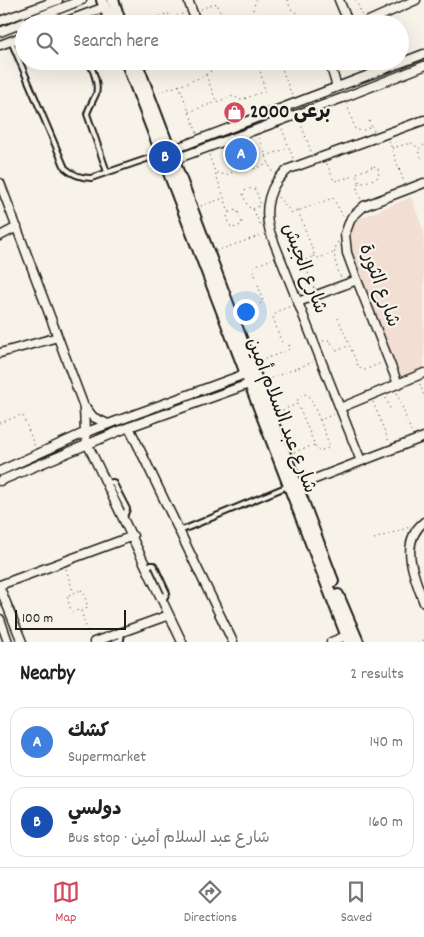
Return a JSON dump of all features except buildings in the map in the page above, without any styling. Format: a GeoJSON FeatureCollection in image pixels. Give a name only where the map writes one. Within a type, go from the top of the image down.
{"type":"FeatureCollection","features":[{"type":"Feature","properties":{"kind":"street"},"geometry":{"type":"LineString","coordinates":[[17,15],[58,0]]}},
{"type":"Feature","properties":{"kind":"street"},"geometry":{"type":"LineString","coordinates":[[44,15],[82,0]]}},
{"type":"Feature","properties":{"kind":"street"},"geometry":{"type":"LineString","coordinates":[[188,0],[194,15]]}},
{"type":"Feature","properties":{"kind":"street"},"geometry":{"type":"LineString","coordinates":[[338,0],[345,15]]}},
{"type":"Feature","properties":{"kind":"street"},"geometry":{"type":"LineString","coordinates":[[382,15],[416,0]]}},
{"type":"Feature","properties":{"kind":"street"},"geometry":{"type":"LineString","coordinates":[[85,15],[108,2]]}},
{"type":"Feature","properties":{"kind":"street"},"geometry":{"type":"LineString","coordinates":[[108,2],[110,15]]}},
{"type":"Feature","properties":{"kind":"street"},"geometry":{"type":"LineString","coordinates":[[108,2],[116,15]]}},
{"type":"Feature","properties":{"kind":"street"},"geometry":{"type":"LineString","coordinates":[[0,21],[15,16]]}},
{"type":"Feature","properties":{"kind":"street"},"geometry":{"type":"LineString","coordinates":[[0,32],[15,26]]}},
{"type":"Feature","properties":{"kind":"street"},"geometry":{"type":"LineString","coordinates":[[0,45],[15,39]]}},
{"type":"Feature","properties":{"kind":"street"},"geometry":{"type":"LineString","coordinates":[[409,60],[424,54]]}},
{"type":"Feature","properties":{"kind":"street"},"geometry":{"type":"LineString","coordinates":[[167,157],[206,148],[345,98],[424,66]]}},
{"type":"Feature","properties":{"kind":"street","name":"شارع عبد السلام أمين"},"geometry":{"type":"LineString","coordinates":[[130,70],[191,209],[250,364],[251,381],[269,415],[285,456],[291,487],[358,642]]}},
{"type":"Feature","properties":{"kind":"street","name":"شارع عبد السلام أمين"},"geometry":{"type":"LineString","coordinates":[[139,70],[167,157],[348,639]]}},
{"type":"Feature","properties":{"kind":"street"},"geometry":{"type":"LineString","coordinates":[[332,70],[337,87]]}},
{"type":"Feature","properties":{"kind":"street"},"geometry":{"type":"LineString","coordinates":[[167,157],[200,139],[382,70]]}},
{"type":"Feature","properties":{"kind":"street","name":"شارع الجيش"},"geometry":{"type":"LineString","coordinates":[[361,462],[270,232],[267,222],[267,206],[272,189],[281,174],[314,159],[424,120]]}},
{"type":"Feature","properties":{"kind":"street"},"geometry":{"type":"LineString","coordinates":[[0,183],[84,404],[93,417],[108,424]]}},
{"type":"Feature","properties":{"kind":"street","name":"شارع الثورة"},"geometry":{"type":"LineString","coordinates":[[396,385],[347,253],[346,230],[352,218],[364,206],[424,183]]}},
{"type":"Feature","properties":{"kind":"street"},"geometry":{"type":"LineString","coordinates":[[0,236],[17,227]]}},
{"type":"Feature","properties":{"kind":"street"},"geometry":{"type":"LineString","coordinates":[[298,302],[357,280]]}},
{"type":"Feature","properties":{"kind":"street"},"geometry":{"type":"LineString","coordinates":[[0,353],[58,337]]}},
{"type":"Feature","properties":{"kind":"street"},"geometry":{"type":"LineString","coordinates":[[341,409],[420,375]]}},
{"type":"Feature","properties":{"kind":"street"},"geometry":{"type":"LineString","coordinates":[[0,471],[108,424],[251,381]]}},
{"type":"Feature","properties":{"kind":"street"},"geometry":{"type":"LineString","coordinates":[[0,481],[129,426],[251,381]]}},
{"type":"Feature","properties":{"kind":"street"},"geometry":{"type":"LineString","coordinates":[[84,404],[86,421],[84,433],[87,443],[124,517],[182,642]]}},
{"type":"Feature","properties":{"kind":"street"},"geometry":{"type":"LineString","coordinates":[[129,426],[233,642]]}},
{"type":"Feature","properties":{"kind":"street"},"geometry":{"type":"LineString","coordinates":[[291,487],[424,437]]}},
{"type":"Feature","properties":{"kind":"street"},"geometry":{"type":"LineString","coordinates":[[423,523],[413,536],[410,551],[411,566],[424,603]]}},
{"type":"Feature","properties":{"kind":"street"},"geometry":{"type":"LineString","coordinates":[[22,642],[0,587],[133,536]]}},
{"type":"Feature","properties":{"kind":"street"},"geometry":{"type":"LineString","coordinates":[[93,642],[169,615]]}},
{"type":"Feature","properties":{"kind":"street"},"geometry":{"type":"LineString","coordinates":[[0,620],[8,642]]}},
{"type":"Feature","properties":{"kind":"street"},"geometry":{"type":"LineString","coordinates":[[332,642],[348,639]]}},
{"type":"Feature","properties":{"kind":"lane"},"geometry":{"type":"LineString","coordinates":[[11,41],[15,50]]}},
{"type":"Feature","properties":{"kind":"lane"},"geometry":{"type":"LineString","coordinates":[[23,70],[65,168],[74,175],[85,178],[167,157]]}},
{"type":"Feature","properties":{"kind":"lane"},"geometry":{"type":"LineString","coordinates":[[92,70],[97,86],[96,94],[87,114],[107,172]]}},
{"type":"Feature","properties":{"kind":"lane"},"geometry":{"type":"LineString","coordinates":[[180,531],[291,487]]}},
{"type":"Feature","properties":{"kind":"lane"},"geometry":{"type":"LineString","coordinates":[[115,642],[120,640],[122,632]]}},
{"type":"Feature","properties":{"kind":"path"},"geometry":{"type":"LineString","coordinates":[[251,15],[256,0]]}},
{"type":"Feature","properties":{"kind":"path"},"geometry":{"type":"LineString","coordinates":[[287,0],[292,9],[300,15]]}},
{"type":"Feature","properties":{"kind":"path"},"geometry":{"type":"LineString","coordinates":[[356,0],[361,15]]}},
{"type":"Feature","properties":{"kind":"path"},"geometry":{"type":"LineString","coordinates":[[180,15],[217,3],[222,15]]}},
{"type":"Feature","properties":{"kind":"path"},"geometry":{"type":"LineString","coordinates":[[148,96],[214,70]]}},
{"type":"Feature","properties":{"kind":"path"},"geometry":{"type":"LineString","coordinates":[[189,112],[233,96],[241,100],[266,91],[259,70]]}},
{"type":"Feature","properties":{"kind":"path"},"geometry":{"type":"LineString","coordinates":[[282,70],[295,103]]}},
{"type":"Feature","properties":{"kind":"path"},"geometry":{"type":"LineString","coordinates":[[206,74],[217,102]]}},
{"type":"Feature","properties":{"kind":"path"},"geometry":{"type":"LineString","coordinates":[[179,84],[200,139]]}},
{"type":"Feature","properties":{"kind":"path"},"geometry":{"type":"LineString","coordinates":[[345,98],[355,129],[361,131],[372,128]]}},
{"type":"Feature","properties":{"kind":"path"},"geometry":{"type":"LineString","coordinates":[[297,114],[314,159]]}},
{"type":"Feature","properties":{"kind":"path"},"geometry":{"type":"LineString","coordinates":[[369,120],[376,137]]}},
{"type":"Feature","properties":{"kind":"path"},"geometry":{"type":"LineString","coordinates":[[278,121],[296,166]]}},
{"type":"Feature","properties":{"kind":"path"},"geometry":{"type":"LineString","coordinates":[[256,129],[276,182]]}},
{"type":"Feature","properties":{"kind":"path"},"geometry":{"type":"LineString","coordinates":[[387,133],[406,190]]}},
{"type":"Feature","properties":{"kind":"path"},"geometry":{"type":"LineString","coordinates":[[392,148],[411,143],[418,148],[420,156],[424,158]]}},
{"type":"Feature","properties":{"kind":"path"},"geometry":{"type":"LineString","coordinates":[[418,148],[424,145]]}},
{"type":"Feature","properties":{"kind":"path"},"geometry":{"type":"LineString","coordinates":[[206,148],[230,212]]}},
{"type":"Feature","properties":{"kind":"path"},"geometry":{"type":"LineString","coordinates":[[266,156],[289,148]]}},
{"type":"Feature","properties":{"kind":"path"},"geometry":{"type":"LineString","coordinates":[[324,156],[334,181],[338,182],[356,176],[358,172],[374,166],[378,168],[379,177],[363,183],[358,182]]}},
{"type":"Feature","properties":{"kind":"path"},"geometry":{"type":"LineString","coordinates":[[215,172],[224,175],[245,166],[252,170],[269,164]]}},
{"type":"Feature","properties":{"kind":"path"},"geometry":{"type":"LineString","coordinates":[[356,176],[358,182],[357,189],[364,206]]}},
{"type":"Feature","properties":{"kind":"path"},"geometry":{"type":"LineString","coordinates":[[253,209],[261,204],[256,190],[252,188],[243,193],[248,207],[253,209],[260,224],[267,222]]}},
{"type":"Feature","properties":{"kind":"path"},"geometry":{"type":"LineString","coordinates":[[272,189],[291,213],[334,198],[346,230],[334,252],[334,258],[344,285]]}},
{"type":"Feature","properties":{"kind":"path"},"geometry":{"type":"LineString","coordinates":[[191,209],[224,198]]}},
{"type":"Feature","properties":{"kind":"path"},"geometry":{"type":"LineString","coordinates":[[236,210],[238,212],[242,221],[241,225],[233,228],[230,226],[227,217],[230,212],[236,210]]}},
{"type":"Feature","properties":{"kind":"path"},"geometry":{"type":"LineString","coordinates":[[298,211],[313,250],[313,256]]}},
{"type":"Feature","properties":{"kind":"path"},"geometry":{"type":"LineString","coordinates":[[208,254],[270,232]]}},
{"type":"Feature","properties":{"kind":"path"},"geometry":{"type":"LineString","coordinates":[[317,295],[304,265],[306,260],[313,256],[319,258],[334,252]]}},
{"type":"Feature","properties":{"kind":"path"},"geometry":{"type":"LineString","coordinates":[[232,316],[261,304],[262,297],[253,268],[280,256]]}},
{"type":"Feature","properties":{"kind":"path"},"geometry":{"type":"LineString","coordinates":[[250,364],[289,349],[289,344],[284,344],[281,341],[274,317],[278,311],[298,302]]}},
{"type":"Feature","properties":{"kind":"path"},"geometry":{"type":"LineString","coordinates":[[338,318],[361,370],[388,360]]}},
{"type":"Feature","properties":{"kind":"path"},"geometry":{"type":"LineString","coordinates":[[315,344],[329,339],[336,351],[349,345]]}},
{"type":"Feature","properties":{"kind":"path"},"geometry":{"type":"LineString","coordinates":[[251,381],[321,359]]}},
{"type":"Feature","properties":{"kind":"path"},"geometry":{"type":"LineString","coordinates":[[420,375],[424,396]]}},
{"type":"Feature","properties":{"kind":"path"},"geometry":{"type":"LineString","coordinates":[[396,385],[414,441]]}},
{"type":"Feature","properties":{"kind":"path"},"geometry":{"type":"LineString","coordinates":[[383,390],[391,411]]}},
{"type":"Feature","properties":{"kind":"path"},"geometry":{"type":"LineString","coordinates":[[308,395],[320,420],[329,447],[320,451],[315,445],[298,404],[299,396],[308,395]]}},
{"type":"Feature","properties":{"kind":"path"},"geometry":{"type":"LineString","coordinates":[[370,395],[392,450]]}},
{"type":"Feature","properties":{"kind":"path"},"geometry":{"type":"LineString","coordinates":[[269,415],[298,404]]}},
{"type":"Feature","properties":{"kind":"path"},"geometry":{"type":"LineString","coordinates":[[320,420],[341,409]]}},
{"type":"Feature","properties":{"kind":"path"},"geometry":{"type":"LineString","coordinates":[[0,423],[21,415],[23,416],[38,455]]}},
{"type":"Feature","properties":{"kind":"path"},"geometry":{"type":"LineString","coordinates":[[285,456],[315,445]]}},
{"type":"Feature","properties":{"kind":"path"},"geometry":{"type":"LineString","coordinates":[[374,539],[423,523]]}},
{"type":"Feature","properties":{"kind":"path"},"geometry":{"type":"LineString","coordinates":[[63,562],[74,592]]}},
{"type":"Feature","properties":{"kind":"path"},"geometry":{"type":"LineString","coordinates":[[83,591],[88,607],[74,612],[71,611],[66,596],[74,592],[83,591]]}},
{"type":"Feature","properties":{"kind":"path"},"geometry":{"type":"LineString","coordinates":[[80,610],[93,642]]}},
{"type":"Feature","properties":{"kind":"path"},"geometry":{"type":"LineString","coordinates":[[418,642],[424,640]]}},
{"type":"Feature","properties":{"kind":"shaded area"},"geometry":{"type":"Polygon","coordinates":[[[411,197],[424,232],[424,368],[400,377],[349,245],[347,233],[354,221],[411,197]]]}},
{"type":"Feature","properties":{"kind":"place","name":"برعى 2000"},"geometry":{"type":"Point","coordinates":[234,113]}},
{"type":"Feature","properties":{"kind":"place","name":"كشك"},"geometry":{"type":"Point","coordinates":[241,154]}},
{"type":"Feature","properties":{"kind":"place","name":"دولسي"},"geometry":{"type":"Point","coordinates":[165,157]}}]}
